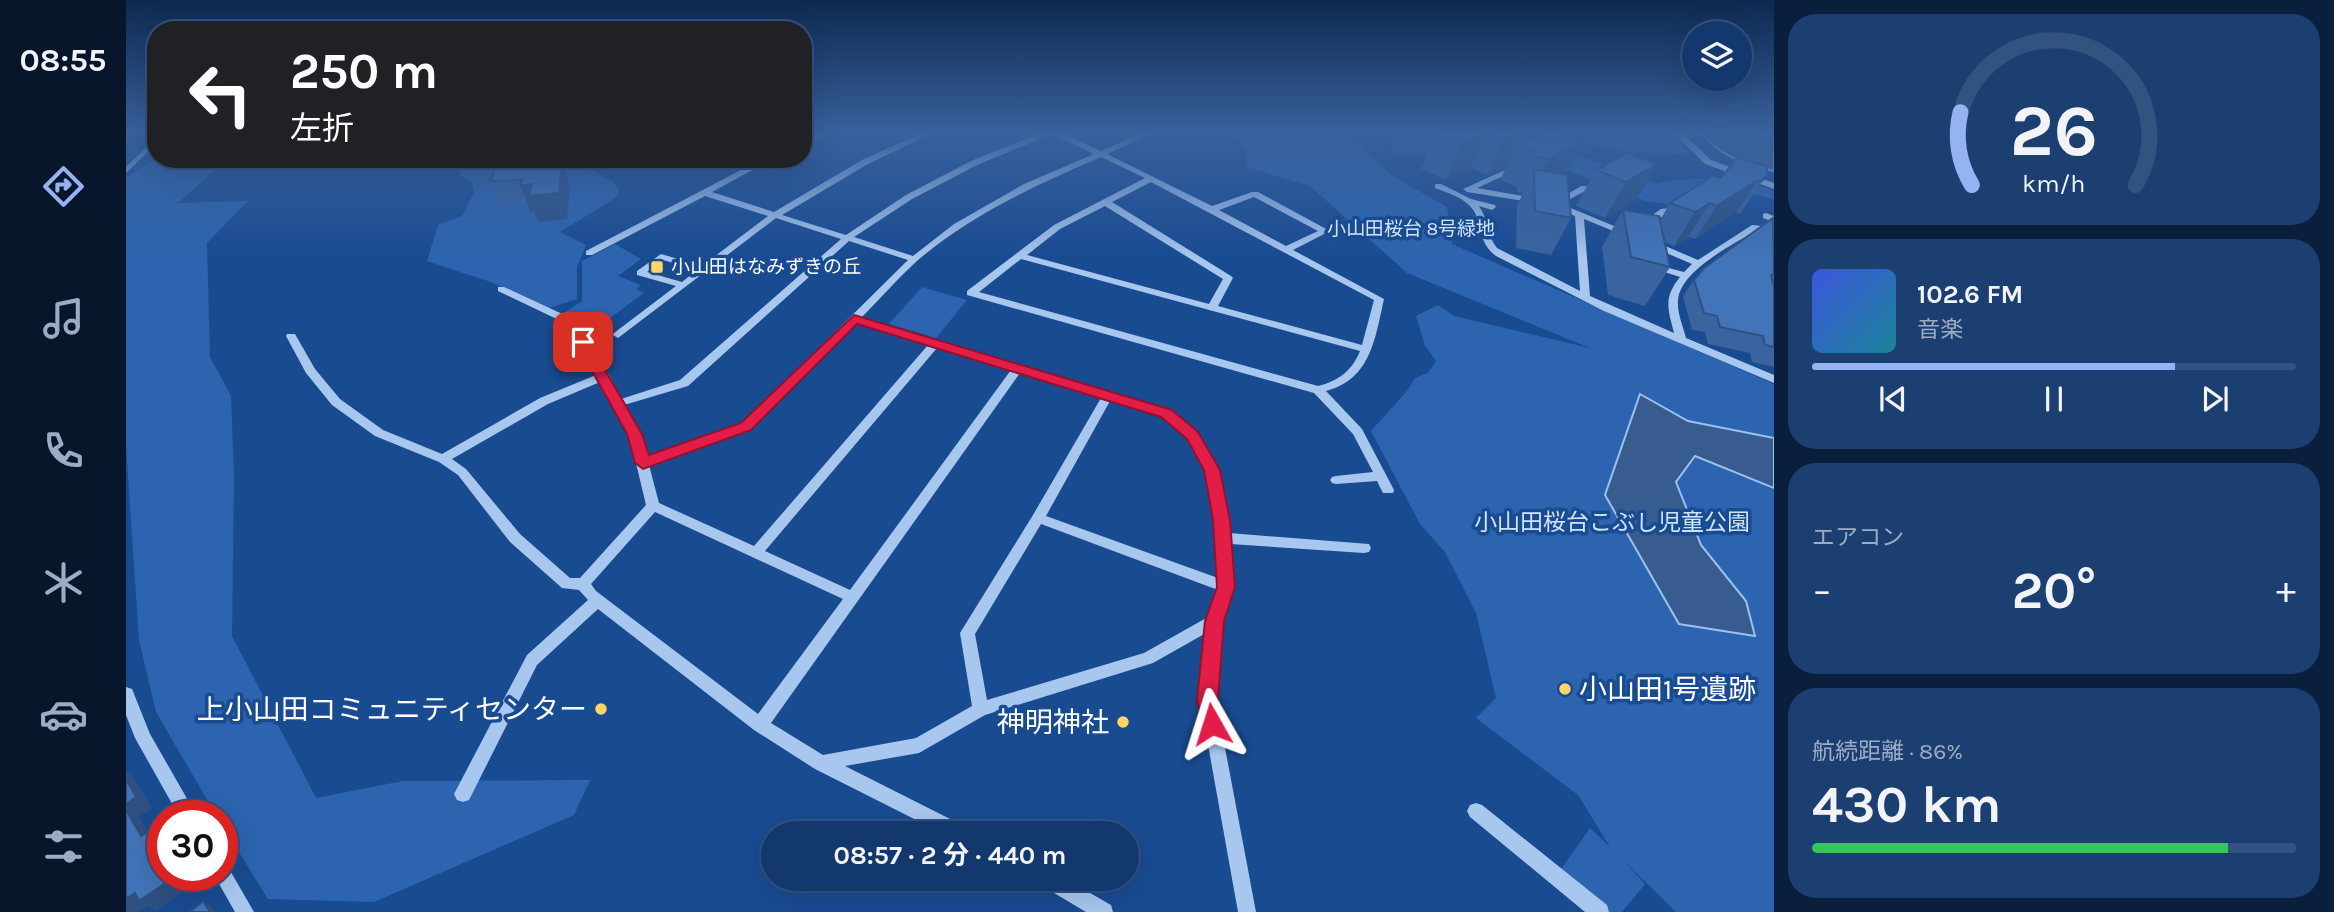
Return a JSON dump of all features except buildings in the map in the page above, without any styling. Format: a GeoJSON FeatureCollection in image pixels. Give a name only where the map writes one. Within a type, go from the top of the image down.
{"type":"FeatureCollection","features":[{"type":"Feature","properties":{"kind":"street"},"geometry":{"type":"LineString","coordinates":[[589,253],[744,174]]}},
{"type":"Feature","properties":{"kind":"street"},"geometry":{"type":"LineString","coordinates":[[618,335],[775,215],[845,174]]}},
{"type":"Feature","properties":{"kind":"street"},"geometry":{"type":"LineString","coordinates":[[619,403],[684,383],[847,238],[909,197],[954,174]]}},
{"type":"Feature","properties":{"kind":"street"},"geometry":{"type":"LineString","coordinates":[[643,463],[746,427],[914,259],[992,205],[1058,174]]}},
{"type":"Feature","properties":{"kind":"street"},"geometry":{"type":"LineString","coordinates":[[1143,174],[1152,178],[1285,250],[1379,299],[1360,368],[1332,387],[1318,390],[971,293],[1057,227],[1152,178]]}},
{"type":"Feature","properties":{"kind":"street"},"geometry":{"type":"LineString","coordinates":[[1464,194],[1503,174]]}},
{"type":"Feature","properties":{"kind":"street"},"geometry":{"type":"LineString","coordinates":[[1740,174],[1774,186]]}},
{"type":"Feature","properties":{"kind":"street"},"geometry":{"type":"LineString","coordinates":[[1438,186],[1492,207]]}},
{"type":"Feature","properties":{"kind":"street"},"geometry":{"type":"LineString","coordinates":[[1555,204],[1584,188],[1591,189]]}},
{"type":"Feature","properties":{"kind":"street"},"geometry":{"type":"LineString","coordinates":[[708,194],[914,259]]}},
{"type":"Feature","properties":{"kind":"street"},"geometry":{"type":"LineString","coordinates":[[1210,210],[1255,194],[1325,231],[1285,250]]}},
{"type":"Feature","properties":{"kind":"street"},"geometry":{"type":"LineString","coordinates":[[1464,194],[1555,204],[1700,264]]}},
{"type":"Feature","properties":{"kind":"street"},"geometry":{"type":"LineString","coordinates":[[1464,194],[1480,216],[1484,241],[1490,248],[1585,298],[1774,379]]}},
{"type":"Feature","properties":{"kind":"street"},"geometry":{"type":"LineString","coordinates":[[1105,202],[1228,278],[1212,307]]}},
{"type":"Feature","properties":{"kind":"street"},"geometry":{"type":"LineString","coordinates":[[1628,234],[1664,211],[1670,211]]}},
{"type":"Feature","properties":{"kind":"street"},"geometry":{"type":"LineString","coordinates":[[1579,214],[1585,298]]}},
{"type":"Feature","properties":{"kind":"street"},"geometry":{"type":"LineString","coordinates":[[1682,340],[1673,296],[1685,275],[1755,228],[1774,230]]}},
{"type":"Feature","properties":{"kind":"street"},"geometry":{"type":"LineString","coordinates":[[1018,255],[1365,349]]}},
{"type":"Feature","properties":{"kind":"street"},"geometry":{"type":"LineString","coordinates":[[683,285],[640,273],[661,257],[703,269]]}},
{"type":"Feature","properties":{"kind":"street"},"geometry":{"type":"LineString","coordinates":[[1657,268],[1685,275]]}},
{"type":"Feature","properties":{"kind":"street"},"geometry":{"type":"LineString","coordinates":[[501,289],[566,320],[604,376],[635,434],[653,506]]}},
{"type":"Feature","properties":{"kind":"street"},"geometry":{"type":"LineString","coordinates":[[854,319],[1167,414],[1193,436],[1212,470],[1223,538],[1226,587],[1214,621],[1208,700],[1247,912]]}},
{"type":"Feature","properties":{"kind":"street"},"geometry":{"type":"LineString","coordinates":[[290,336],[310,371],[336,402],[379,433],[443,459],[462,472],[515,538],[567,584],[583,584],[598,600],[760,724],[821,763],[936,821]]}},
{"type":"Feature","properties":{"kind":"street"},"geometry":{"type":"LineString","coordinates":[[756,553],[936,342]]}},
{"type":"Feature","properties":{"kind":"street"},"geometry":{"type":"LineString","coordinates":[[760,724],[1019,367]]}},
{"type":"Feature","properties":{"kind":"street"},"geometry":{"type":"LineString","coordinates":[[443,459],[544,401],[604,376]]}},
{"type":"Feature","properties":{"kind":"street"},"geometry":{"type":"LineString","coordinates":[[1318,390],[1358,432],[1388,490]]}},
{"type":"Feature","properties":{"kind":"street"},"geometry":{"type":"LineString","coordinates":[[981,709],[967,633],[1038,518],[1108,396]]}},
{"type":"Feature","properties":{"kind":"street"},"geometry":{"type":"LineString","coordinates":[[1336,480],[1381,476]]}},
{"type":"Feature","properties":{"kind":"street"},"geometry":{"type":"LineString","coordinates":[[653,506],[852,597]]}},
{"type":"Feature","properties":{"kind":"street"},"geometry":{"type":"LineString","coordinates":[[583,584],[653,506]]}},
{"type":"Feature","properties":{"kind":"street"},"geometry":{"type":"LineString","coordinates":[[1038,518],[1226,587]]}},
{"type":"Feature","properties":{"kind":"street"},"geometry":{"type":"LineString","coordinates":[[1223,538],[1364,548]]}},
{"type":"Feature","properties":{"kind":"street"},"geometry":{"type":"LineString","coordinates":[[463,794],[532,660],[598,600]]}},
{"type":"Feature","properties":{"kind":"street"},"geometry":{"type":"LineString","coordinates":[[821,763],[919,745],[981,709],[1147,658],[1214,621]]}},
{"type":"Feature","properties":{"kind":"street"},"geometry":{"type":"LineString","coordinates":[[126,694],[143,738],[180,800]]}},
{"type":"Feature","properties":{"kind":"street"},"geometry":{"type":"LineString","coordinates":[[1476,811],[1600,912]]}},
{"type":"Feature","properties":{"kind":"street"},"geometry":{"type":"LineString","coordinates":[[233,891],[245,912]]}},
{"type":"Feature","properties":{"kind":"street"},"geometry":{"type":"LineString","coordinates":[[1068,891],[1104,912]]}},
{"type":"Feature","properties":{"kind":"green space"},"geometry":{"type":"Polygon","coordinates":[[[133,174],[211,174],[178,203],[248,201],[207,243],[210,357],[231,396],[234,477],[232,636],[316,798],[403,781],[590,780],[574,815],[374,902],[268,899],[238,851],[238,800],[207,800],[156,712],[139,640],[126,446],[126,178],[133,174]]]}},
{"type":"Feature","properties":{"kind":"green space"},"geometry":{"type":"Polygon","coordinates":[[[598,174],[613,181],[619,190],[617,197],[560,232],[586,245],[577,267],[577,299],[549,308],[488,281],[427,261],[438,225],[462,216],[474,193],[472,182],[459,175],[598,174]]]}},
{"type":"Feature","properties":{"kind":"green space","name":"小山田桜台こぶし児童公園"},"geometry":{"type":"Polygon","coordinates":[[[1269,174],[1390,174],[1447,207],[1452,244],[1774,384],[1774,912],[1676,912],[1623,860],[1645,884],[1622,912],[1603,912],[1557,875],[1590,828],[1610,847],[1578,795],[1476,718],[1496,698],[1476,613],[1445,552],[1420,524],[1371,431],[1407,391],[1415,378],[1428,373],[1436,361],[1425,346],[1416,316],[1438,305],[1454,316],[1590,348],[1407,273],[1310,186],[1269,174]]]}},
{"type":"Feature","properties":{"kind":"green space"},"geometry":{"type":"Polygon","coordinates":[[[1575,174],[1629,174],[1658,184],[1682,179],[1733,181],[1774,191],[1774,199],[1722,187],[1679,206],[1646,201],[1575,174]]]}},
{"type":"Feature","properties":{"kind":"green space"},"geometry":{"type":"Polygon","coordinates":[[[615,244],[641,259],[618,276],[641,285],[636,289],[644,293],[586,336],[577,317],[564,313],[582,301],[582,261],[615,244]]]}},
{"type":"Feature","properties":{"kind":"green space"},"geometry":{"type":"Polygon","coordinates":[[[922,287],[967,300],[936,338],[889,324],[922,287]]]}},
{"type":"Feature","properties":{"kind":"shaded area"},"geometry":{"type":"Polygon","coordinates":[[[1640,394],[1688,421],[1774,438],[1774,488],[1695,456],[1676,482],[1701,545],[1746,601],[1755,636],[1679,624],[1605,495],[1640,394]]]}},
{"type":"Feature","properties":{"kind":"place","name":"小山田はなみずきの丘"},"geometry":{"type":"Point","coordinates":[657,267]}},
{"type":"Feature","properties":{"kind":"place","name":"小山田1号遺跡"},"geometry":{"type":"Point","coordinates":[1565,689]}},
{"type":"Feature","properties":{"kind":"place","name":"上小山田コミュニティセンター"},"geometry":{"type":"Point","coordinates":[601,709]}},
{"type":"Feature","properties":{"kind":"place","name":"神明神社"},"geometry":{"type":"Point","coordinates":[1123,722]}},
{"type":"Feature","properties":{"kind":"route"},"geometry":{"type":"LineString","coordinates":[[583,342],[635,434],[643,463],[746,427],[854,319],[1167,414],[1193,436],[1212,470],[1222,520],[1226,587],[1214,621],[1208,700],[1212,724]]}},
{"type":"Feature","properties":{"kind":"park label","name":"小山田桜台 8号緑地"},"geometry":{"type":"Point","coordinates":[1411,229]}}]}
